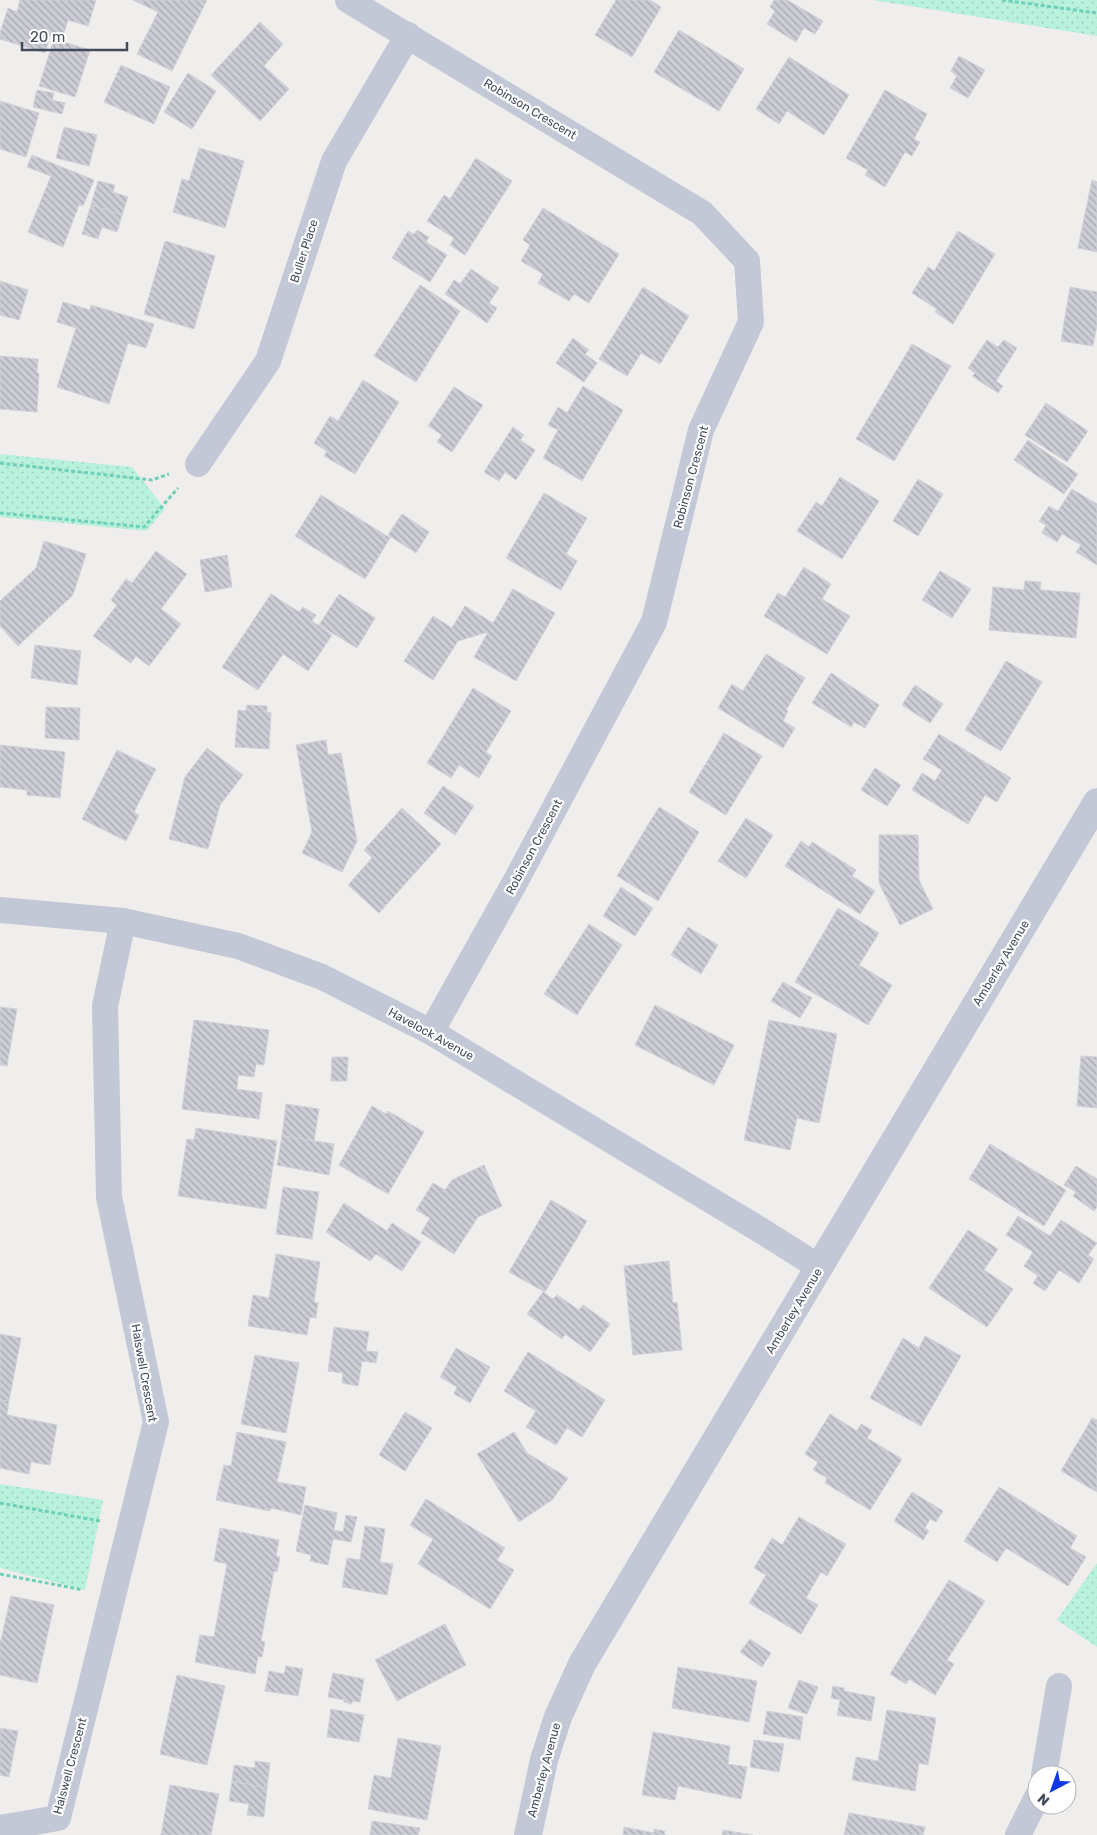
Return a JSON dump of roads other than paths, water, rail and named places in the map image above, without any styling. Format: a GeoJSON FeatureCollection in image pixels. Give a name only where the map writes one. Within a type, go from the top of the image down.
{"type":"FeatureCollection","features":[{"type":"Feature","properties":{"kind":"street","name":"Robinson Crescent"},"geometry":{"type":"LineString","coordinates":[[348,0],[702,212],[747,261],[751,322],[701,430],[654,622],[514,884],[431,1032]]}},
{"type":"Feature","properties":{"kind":"street","name":"Buller Place"},"geometry":{"type":"LineString","coordinates":[[198,464],[268,361],[334,161],[408,35]]}},
{"type":"Feature","properties":{"kind":"street","name":"Amberley Avenue"},"geometry":{"type":"LineString","coordinates":[[528,1835],[544,1760],[558,1717],[582,1664],[1097,802]]}},
{"type":"Feature","properties":{"kind":"street","name":"Havelock Avenue"},"geometry":{"type":"LineString","coordinates":[[0,910],[122,921],[238,946],[322,977],[431,1032],[820,1267]]}},
{"type":"Feature","properties":{"kind":"street","name":"Halswell Crescent"},"geometry":{"type":"LineString","coordinates":[[0,1828],[58,1818],[156,1422],[109,1197],[105,1006],[122,921]]}},
{"type":"Feature","properties":{"kind":"street"},"geometry":{"type":"LineString","coordinates":[[1046,1765],[1059,1686]]}},
{"type":"Feature","properties":{"kind":"street"},"geometry":{"type":"LineString","coordinates":[[1018,1835],[1028,1815]]}}]}
